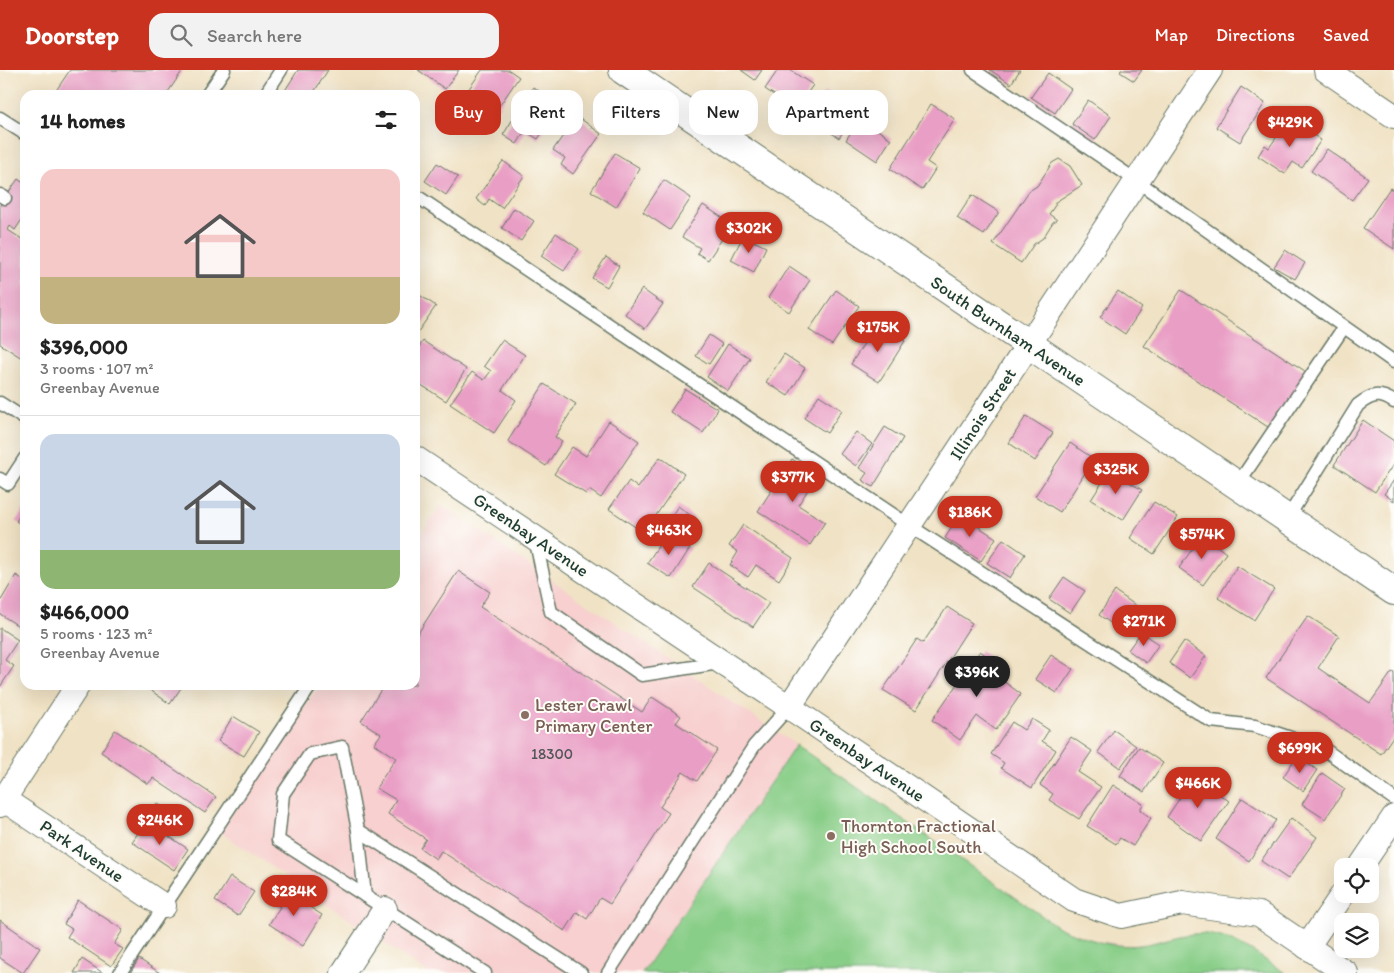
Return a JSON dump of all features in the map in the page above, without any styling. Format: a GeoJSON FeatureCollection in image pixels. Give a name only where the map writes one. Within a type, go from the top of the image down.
{"type":"FeatureCollection","features":[{"type":"Feature","properties":{"kind":"main road","name":"South Burnham Avenue"},"geometry":{"type":"LineString","coordinates":[[623,70],[1394,591]]}},
{"type":"Feature","properties":{"kind":"street","name":"Illinois Street"},"geometry":{"type":"LineString","coordinates":[[789,707],[1210,70]]}},
{"type":"Feature","properties":{"kind":"street"},"geometry":{"type":"LineString","coordinates":[[1326,70],[1394,116]]}},
{"type":"Feature","properties":{"kind":"street","name":"Greenbay Avenue"},"geometry":{"type":"LineString","coordinates":[[420,461],[722,662],[1074,900],[1120,916],[1182,903],[1259,914],[1346,973]]}},
{"type":"Feature","properties":{"kind":"street"},"geometry":{"type":"LineString","coordinates":[[1,800],[75,690]]}},
{"type":"Feature","properties":{"kind":"street","name":"Park Avenue"},"geometry":{"type":"LineString","coordinates":[[1,800],[164,906]]}},
{"type":"Feature","properties":{"kind":"street"},"geometry":{"type":"LineString","coordinates":[[1366,858],[1394,817]]}},
{"type":"Feature","properties":{"kind":"street"},"geometry":{"type":"LineString","coordinates":[[1307,947],[1337,903]]}},
{"type":"Feature","properties":{"kind":"street"},"geometry":{"type":"LineString","coordinates":[[343,973],[385,909]]}},
{"type":"Feature","properties":{"kind":"lane"},"geometry":{"type":"LineString","coordinates":[[210,90],[224,70]]}},
{"type":"Feature","properties":{"kind":"lane"},"geometry":{"type":"LineString","coordinates":[[268,90],[281,70]]}},
{"type":"Feature","properties":{"kind":"lane"},"geometry":{"type":"LineString","coordinates":[[973,70],[1137,181],[1394,362]]}},
{"type":"Feature","properties":{"kind":"lane"},"geometry":{"type":"LineString","coordinates":[[0,118],[20,131]]}},
{"type":"Feature","properties":{"kind":"lane"},"geometry":{"type":"LineString","coordinates":[[420,198],[910,526],[1211,722],[1256,726],[1324,750],[1394,799]]}},
{"type":"Feature","properties":{"kind":"lane"},"geometry":{"type":"LineString","coordinates":[[1237,484],[1344,327]]}},
{"type":"Feature","properties":{"kind":"lane"},"geometry":{"type":"LineString","coordinates":[[1287,519],[1358,404],[1370,396],[1386,396],[1394,402]]}},
{"type":"Feature","properties":{"kind":"lane"},"geometry":{"type":"LineString","coordinates":[[0,404],[20,416]]}},
{"type":"Feature","properties":{"kind":"lane"},"geometry":{"type":"LineString","coordinates":[[0,479],[8,484],[20,466]]}},
{"type":"Feature","properties":{"kind":"lane"},"geometry":{"type":"LineString","coordinates":[[535,538],[551,612],[642,675],[722,662]]}},
{"type":"Feature","properties":{"kind":"lane"},"geometry":{"type":"LineString","coordinates":[[120,973],[308,690]]}},
{"type":"Feature","properties":{"kind":"lane"},"geometry":{"type":"LineString","coordinates":[[608,973],[754,746],[789,707]]}},
{"type":"Feature","properties":{"kind":"lane"},"geometry":{"type":"LineString","coordinates":[[365,896],[358,830],[342,747],[310,754],[283,794],[278,840],[385,909],[485,973]]}},
{"type":"Feature","properties":{"kind":"lane"},"geometry":{"type":"LineString","coordinates":[[358,830],[580,973]]}},
{"type":"Feature","properties":{"kind":"shaded area","name":"Lester Crawl Primary Center"},"geometry":{"type":"Polygon","coordinates":[[[441,505],[796,745],[1058,927],[1082,938],[1127,945],[1146,944],[1187,935],[1207,934],[1248,948],[1285,973],[428,973],[220,832],[316,690],[420,690],[420,536],[441,505]]]}},
{"type":"Feature","properties":{"kind":"green space","name":"Thornton Fractional High School South"},"geometry":{"type":"Polygon","coordinates":[[[796,745],[1058,927],[1079,936],[1124,946],[1147,944],[1192,934],[1218,936],[1238,944],[1285,973],[642,973],[796,745]]]}},
{"type":"Feature","properties":{"kind":"building"},"geometry":{"type":"Polygon","coordinates":[[[70,70],[183,70],[169,90],[56,90],[70,70]]]}},
{"type":"Feature","properties":{"kind":"building"},"geometry":{"type":"Polygon","coordinates":[[[298,70],[328,70],[315,90],[285,90],[298,70]]]}},
{"type":"Feature","properties":{"kind":"building"},"geometry":{"type":"Polygon","coordinates":[[[418,70],[459,70],[445,89],[418,70]]]}},
{"type":"Feature","properties":{"kind":"building"},"geometry":{"type":"Polygon","coordinates":[[[482,70],[509,70],[519,77],[501,103],[501,90],[468,90],[482,70]]]}},
{"type":"Feature","properties":{"kind":"building"},"geometry":{"type":"Polygon","coordinates":[[[741,70],[762,70],[755,80],[741,70]]]}},
{"type":"Feature","properties":{"kind":"building"},"geometry":{"type":"Polygon","coordinates":[[[778,70],[790,70],[813,85],[810,90],[768,91],[765,89],[778,70]]]}},
{"type":"Feature","properties":{"kind":"building"},"geometry":{"type":"Polygon","coordinates":[[[990,70],[1020,70],[1011,84],[990,70]]]}},
{"type":"Feature","properties":{"kind":"building"},"geometry":{"type":"Polygon","coordinates":[[[1121,70],[1142,70],[1134,81],[1120,72],[1121,70]]]}},
{"type":"Feature","properties":{"kind":"building"},"geometry":{"type":"Polygon","coordinates":[[[1048,73],[1071,89],[1055,113],[1031,97],[1048,73]]]}},
{"type":"Feature","properties":{"kind":"building"},"geometry":{"type":"Polygon","coordinates":[[[1241,87],[1265,103],[1240,142],[1216,127],[1241,87]]]}},
{"type":"Feature","properties":{"kind":"building"},"geometry":{"type":"Polygon","coordinates":[[[1088,100],[1111,116],[1095,140],[1072,124],[1088,100]]]}},
{"type":"Feature","properties":{"kind":"building"},"geometry":{"type":"Polygon","coordinates":[[[931,104],[955,119],[927,162],[936,168],[922,190],[890,169],[931,104]]]}},
{"type":"Feature","properties":{"kind":"building"},"geometry":{"type":"Polygon","coordinates":[[[1289,119],[1321,140],[1302,168],[1293,162],[1285,174],[1258,156],[1265,145],[1269,148],[1289,119]]]}},
{"type":"Feature","properties":{"kind":"building"},"geometry":{"type":"Polygon","coordinates":[[[583,120],[593,128],[593,135],[600,135],[573,174],[561,165],[565,158],[553,150],[564,135],[583,135],[583,120]]]}},
{"type":"Feature","properties":{"kind":"building"},"geometry":{"type":"Polygon","coordinates":[[[511,122],[511,135],[523,135],[517,144],[503,135],[511,122]]]}},
{"type":"Feature","properties":{"kind":"building"},"geometry":{"type":"Polygon","coordinates":[[[532,135],[541,135],[538,139],[532,135]]]}},
{"type":"Feature","properties":{"kind":"building"},"geometry":{"type":"Polygon","coordinates":[[[849,135],[885,135],[891,139],[877,161],[846,140],[849,135]]]}},
{"type":"Feature","properties":{"kind":"building"},"geometry":{"type":"Polygon","coordinates":[[[1327,149],[1368,178],[1352,200],[1311,171],[1327,149]]]}},
{"type":"Feature","properties":{"kind":"building"},"geometry":{"type":"Polygon","coordinates":[[[615,153],[640,168],[616,207],[591,191],[615,153]]]}},
{"type":"Feature","properties":{"kind":"building"},"geometry":{"type":"Polygon","coordinates":[[[1059,159],[1070,166],[1082,185],[1054,203],[1056,204],[1049,214],[1057,220],[1053,222],[1043,238],[1034,244],[1021,263],[993,244],[1029,191],[1037,186],[1052,163],[1059,159]]]}},
{"type":"Feature","properties":{"kind":"building"},"geometry":{"type":"Polygon","coordinates":[[[503,161],[524,176],[502,208],[489,199],[485,206],[476,199],[503,161]]]}},
{"type":"Feature","properties":{"kind":"building"},"geometry":{"type":"Polygon","coordinates":[[[437,163],[458,177],[446,195],[425,181],[437,163]]]}},
{"type":"Feature","properties":{"kind":"building"},"geometry":{"type":"Polygon","coordinates":[[[18,179],[20,180],[20,222],[15,230],[10,226],[8,230],[20,238],[20,357],[0,344],[0,205],[18,179]]]}},
{"type":"Feature","properties":{"kind":"building"},"geometry":{"type":"Polygon","coordinates":[[[664,180],[691,198],[670,230],[643,212],[664,180]]]}},
{"type":"Feature","properties":{"kind":"building"},"geometry":{"type":"Polygon","coordinates":[[[1390,188],[1394,191],[1394,249],[1363,228],[1390,188]]]}},
{"type":"Feature","properties":{"kind":"building"},"geometry":{"type":"Polygon","coordinates":[[[972,195],[999,212],[984,235],[957,218],[972,195]]]}},
{"type":"Feature","properties":{"kind":"building"},"geometry":{"type":"Polygon","coordinates":[[[703,205],[732,224],[708,260],[697,253],[700,248],[682,237],[703,205]]]}},
{"type":"Feature","properties":{"kind":"building"},"geometry":{"type":"Polygon","coordinates":[[[514,208],[534,221],[521,241],[502,228],[514,208]]]}},
{"type":"Feature","properties":{"kind":"building"},"geometry":{"type":"Polygon","coordinates":[[[556,233],[579,249],[564,271],[541,256],[556,233]]]}},
{"type":"Feature","properties":{"kind":"building"},"geometry":{"type":"Polygon","coordinates":[[[743,236],[766,247],[754,272],[731,260],[743,236]]]}},
{"type":"Feature","properties":{"kind":"building"},"geometry":{"type":"Polygon","coordinates":[[[1285,250],[1305,263],[1295,279],[1274,267],[1285,250]]]}},
{"type":"Feature","properties":{"kind":"building"},"geometry":{"type":"Polygon","coordinates":[[[606,257],[619,266],[607,287],[592,278],[606,257]]]}},
{"type":"Feature","properties":{"kind":"building"},"geometry":{"type":"Polygon","coordinates":[[[789,266],[810,280],[789,312],[768,298],[789,266]]]}},
{"type":"Feature","properties":{"kind":"building"},"geometry":{"type":"Polygon","coordinates":[[[642,289],[663,304],[645,329],[625,314],[642,289]]]}},
{"type":"Feature","properties":{"kind":"building"},"geometry":{"type":"Polygon","coordinates":[[[836,290],[859,306],[832,345],[809,330],[836,290]]]}},
{"type":"Feature","properties":{"kind":"building"},"geometry":{"type":"Polygon","coordinates":[[[1181,290],[1308,373],[1271,429],[1144,346],[1181,290]]]}},
{"type":"Feature","properties":{"kind":"building"},"geometry":{"type":"Polygon","coordinates":[[[1118,291],[1142,308],[1125,334],[1100,317],[1118,291]]]}},
{"type":"Feature","properties":{"kind":"building"},"geometry":{"type":"Polygon","coordinates":[[[420,295],[436,306],[420,329],[420,295]]]}},
{"type":"Feature","properties":{"kind":"building"},"geometry":{"type":"Polygon","coordinates":[[[877,323],[905,341],[879,382],[851,364],[877,323]]]}},
{"type":"Feature","properties":{"kind":"building"},"geometry":{"type":"Polygon","coordinates":[[[709,335],[722,344],[709,364],[696,356],[709,335]]]}},
{"type":"Feature","properties":{"kind":"building"},"geometry":{"type":"Polygon","coordinates":[[[502,340],[525,355],[502,390],[516,400],[494,433],[450,404],[472,372],[484,380],[491,371],[484,366],[502,340]]]}},
{"type":"Feature","properties":{"kind":"building"},"geometry":{"type":"Polygon","coordinates":[[[423,341],[466,369],[446,401],[420,384],[420,346],[423,341]]]}},
{"type":"Feature","properties":{"kind":"building"},"geometry":{"type":"Polygon","coordinates":[[[728,344],[750,358],[728,391],[707,377],[728,344]]]}},
{"type":"Feature","properties":{"kind":"building"},"geometry":{"type":"Polygon","coordinates":[[[784,354],[805,368],[788,396],[766,382],[784,354]]]}},
{"type":"Feature","properties":{"kind":"building"},"geometry":{"type":"Polygon","coordinates":[[[544,384],[576,404],[555,437],[562,441],[546,466],[508,441],[544,384]]]}},
{"type":"Feature","properties":{"kind":"building"},"geometry":{"type":"Polygon","coordinates":[[[685,389],[718,409],[703,433],[670,412],[685,389]]]}},
{"type":"Feature","properties":{"kind":"building"},"geometry":{"type":"Polygon","coordinates":[[[819,395],[842,410],[827,433],[804,418],[819,395]]]}},
{"type":"Feature","properties":{"kind":"building"},"geometry":{"type":"Polygon","coordinates":[[[1026,416],[1053,433],[1035,461],[1009,443],[1026,416]]]}},
{"type":"Feature","properties":{"kind":"building"},"geometry":{"type":"Polygon","coordinates":[[[1363,420],[1394,441],[1394,463],[1375,492],[1334,465],[1363,420]]]}},
{"type":"Feature","properties":{"kind":"building"},"geometry":{"type":"Polygon","coordinates":[[[609,421],[639,441],[601,498],[589,490],[586,494],[554,474],[572,447],[586,456],[609,421]]]}},
{"type":"Feature","properties":{"kind":"building"},"geometry":{"type":"Polygon","coordinates":[[[885,427],[903,438],[873,487],[862,480],[867,473],[859,468],[885,427]]]}},
{"type":"Feature","properties":{"kind":"building"},"geometry":{"type":"Polygon","coordinates":[[[856,432],[872,444],[856,466],[840,454],[856,432]]]}},
{"type":"Feature","properties":{"kind":"building"},"geometry":{"type":"Polygon","coordinates":[[[1070,443],[1094,459],[1060,512],[1035,496],[1070,443]]]}},
{"type":"Feature","properties":{"kind":"building"},"geometry":{"type":"Polygon","coordinates":[[[660,457],[684,474],[644,533],[609,509],[629,481],[638,488],[660,457]]]}},
{"type":"Feature","properties":{"kind":"building"},"geometry":{"type":"Polygon","coordinates":[[[792,459],[817,476],[798,505],[825,522],[810,545],[758,511],[792,459]]]}},
{"type":"Feature","properties":{"kind":"building"},"geometry":{"type":"Polygon","coordinates":[[[1110,470],[1142,490],[1123,520],[1091,500],[1110,470]]]}},
{"type":"Feature","properties":{"kind":"building"},"geometry":{"type":"Polygon","coordinates":[[[1394,480],[1394,501],[1384,494],[1394,480]]]}},
{"type":"Feature","properties":{"kind":"building"},"geometry":{"type":"Polygon","coordinates":[[[1154,502],[1178,517],[1154,554],[1130,538],[1154,502]]]}},
{"type":"Feature","properties":{"kind":"building"},"geometry":{"type":"Polygon","coordinates":[[[678,506],[694,518],[681,538],[664,527],[678,506]]]}},
{"type":"Feature","properties":{"kind":"building"},"geometry":{"type":"Polygon","coordinates":[[[20,515],[20,524],[16,521],[20,515]]]}},
{"type":"Feature","properties":{"kind":"building"},"geometry":{"type":"Polygon","coordinates":[[[960,515],[996,538],[981,561],[945,538],[960,515]]]}},
{"type":"Feature","properties":{"kind":"building"},"geometry":{"type":"Polygon","coordinates":[[[743,525],[793,558],[779,580],[756,565],[748,577],[730,565],[738,552],[729,546],[743,525]]]}},
{"type":"Feature","properties":{"kind":"building"},"geometry":{"type":"Polygon","coordinates":[[[667,533],[690,548],[671,578],[647,563],[667,533]]]}},
{"type":"Feature","properties":{"kind":"building"},"geometry":{"type":"Polygon","coordinates":[[[1202,535],[1226,553],[1203,585],[1179,568],[1202,535]]]}},
{"type":"Feature","properties":{"kind":"building"},"geometry":{"type":"Polygon","coordinates":[[[1003,539],[1025,554],[1010,578],[987,563],[1003,539]]]}},
{"type":"Feature","properties":{"kind":"building"},"geometry":{"type":"Polygon","coordinates":[[[709,563],[769,603],[753,627],[693,587],[709,563]]]}},
{"type":"Feature","properties":{"kind":"building"},"geometry":{"type":"Polygon","coordinates":[[[1237,566],[1274,589],[1254,620],[1218,598],[1237,566]]]}},
{"type":"Feature","properties":{"kind":"building"},"geometry":{"type":"Polygon","coordinates":[[[458,571],[490,592],[480,607],[642,712],[652,697],[681,716],[676,723],[717,750],[697,781],[683,772],[660,807],[669,813],[610,904],[600,898],[587,919],[577,912],[565,931],[441,851],[436,859],[420,848],[426,839],[388,814],[396,800],[376,788],[396,758],[374,744],[381,734],[361,721],[381,690],[420,690],[420,630],[458,571]]]}},
{"type":"Feature","properties":{"kind":"building"},"geometry":{"type":"Polygon","coordinates":[[[16,575],[20,578],[20,627],[0,614],[0,602],[16,575]]]}},
{"type":"Feature","properties":{"kind":"building"},"geometry":{"type":"Polygon","coordinates":[[[1064,577],[1085,591],[1070,613],[1049,599],[1064,577]]]}},
{"type":"Feature","properties":{"kind":"building"},"geometry":{"type":"Polygon","coordinates":[[[1115,591],[1138,607],[1122,631],[1099,615],[1115,591]]]}},
{"type":"Feature","properties":{"kind":"building"},"geometry":{"type":"Polygon","coordinates":[[[947,607],[972,623],[916,710],[883,690],[917,639],[923,643],[947,607]]]}},
{"type":"Feature","properties":{"kind":"building"},"geometry":{"type":"Polygon","coordinates":[[[1308,616],[1339,636],[1318,668],[1370,703],[1392,672],[1394,673],[1394,735],[1381,754],[1266,678],[1308,616]]]}},
{"type":"Feature","properties":{"kind":"building"},"geometry":{"type":"Polygon","coordinates":[[[0,628],[18,640],[5,660],[14,666],[0,687],[0,628]]]}},
{"type":"Feature","properties":{"kind":"building"},"geometry":{"type":"Polygon","coordinates":[[[1141,632],[1159,644],[1146,663],[1128,650],[1141,632]]]}},
{"type":"Feature","properties":{"kind":"building"},"geometry":{"type":"Polygon","coordinates":[[[1184,641],[1206,656],[1190,678],[1169,663],[1184,641]]]}},
{"type":"Feature","properties":{"kind":"building"},"geometry":{"type":"Polygon","coordinates":[[[980,651],[1005,669],[999,678],[1021,694],[996,730],[977,716],[960,740],[932,720],[980,651]]]}},
{"type":"Feature","properties":{"kind":"building"},"geometry":{"type":"Polygon","coordinates":[[[1051,655],[1073,669],[1057,693],[1035,679],[1051,655]]]}},
{"type":"Feature","properties":{"kind":"building"},"geometry":{"type":"Polygon","coordinates":[[[150,690],[180,690],[170,704],[150,690]]]}},
{"type":"Feature","properties":{"kind":"building"},"geometry":{"type":"Polygon","coordinates":[[[233,716],[259,732],[244,756],[218,741],[233,716]]]}},
{"type":"Feature","properties":{"kind":"building"},"geometry":{"type":"Polygon","coordinates":[[[1032,719],[1049,730],[1042,741],[1056,750],[1032,788],[1001,768],[1004,763],[991,754],[1012,722],[1024,730],[1032,719]]]}},
{"type":"Feature","properties":{"kind":"building"},"geometry":{"type":"Polygon","coordinates":[[[115,730],[216,797],[205,813],[153,778],[148,784],[101,752],[115,730]]]}},
{"type":"Feature","properties":{"kind":"building"},"geometry":{"type":"Polygon","coordinates":[[[1114,730],[1136,746],[1120,768],[1098,752],[1114,730]]]}},
{"type":"Feature","properties":{"kind":"building"},"geometry":{"type":"Polygon","coordinates":[[[1071,737],[1092,751],[1078,772],[1101,787],[1079,819],[1049,800],[1053,794],[1040,785],[1071,737]]]}},
{"type":"Feature","properties":{"kind":"building"},"geometry":{"type":"Polygon","coordinates":[[[1139,747],[1163,763],[1144,792],[1120,776],[1139,747]]]}},
{"type":"Feature","properties":{"kind":"building"},"geometry":{"type":"Polygon","coordinates":[[[1297,756],[1317,770],[1303,791],[1283,777],[1297,756]]]}},
{"type":"Feature","properties":{"kind":"building"},"geometry":{"type":"Polygon","coordinates":[[[1322,773],[1345,789],[1325,819],[1302,804],[1322,773]]]}},
{"type":"Feature","properties":{"kind":"building"},"geometry":{"type":"Polygon","coordinates":[[[1194,777],[1229,801],[1201,841],[1167,817],[1194,777]]]}},
{"type":"Feature","properties":{"kind":"building"},"geometry":{"type":"Polygon","coordinates":[[[1113,785],[1143,804],[1140,810],[1151,818],[1133,846],[1120,838],[1116,844],[1087,826],[1113,785]]]}},
{"type":"Feature","properties":{"kind":"building"},"geometry":{"type":"Polygon","coordinates":[[[1242,798],[1276,820],[1249,861],[1216,839],[1242,798]]]}},
{"type":"Feature","properties":{"kind":"building"},"geometry":{"type":"Polygon","coordinates":[[[157,803],[181,820],[172,833],[148,816],[157,803]]]}},
{"type":"Feature","properties":{"kind":"building"},"geometry":{"type":"Polygon","coordinates":[[[1291,818],[1317,837],[1288,879],[1261,861],[1291,818]]]}},
{"type":"Feature","properties":{"kind":"building"},"geometry":{"type":"Polygon","coordinates":[[[146,821],[188,849],[174,870],[132,842],[146,821]]]}},
{"type":"Feature","properties":{"kind":"building"},"geometry":{"type":"Polygon","coordinates":[[[230,877],[254,892],[238,916],[215,901],[230,877]]]}},
{"type":"Feature","properties":{"kind":"building"},"geometry":{"type":"Polygon","coordinates":[[[278,887],[322,915],[303,946],[269,924],[280,907],[270,900],[278,887]]]}},
{"type":"Feature","properties":{"kind":"building"},"geometry":{"type":"Polygon","coordinates":[[[78,900],[123,930],[114,944],[123,949],[111,966],[67,937],[72,929],[64,924],[78,900]]]}},
{"type":"Feature","properties":{"kind":"building"},"geometry":{"type":"Polygon","coordinates":[[[0,920],[40,948],[23,973],[0,958],[0,920]]]}},
{"type":"Feature","properties":{"kind":"building"},"geometry":{"type":"Polygon","coordinates":[[[82,959],[103,973],[74,973],[82,959]]]}},
{"type":"Feature","properties":{"kind":"building"},"geometry":{"type":"Polygon","coordinates":[[[139,959],[160,973],[130,973],[139,959]]]}},
{"type":"Feature","properties":{"kind":"place","name":"Lester Crawl Primary Center"},"geometry":{"type":"Point","coordinates":[525,715]}},
{"type":"Feature","properties":{"kind":"place","name":"Thornton Fractional High School South"},"geometry":{"type":"Point","coordinates":[831,836]}}]}
